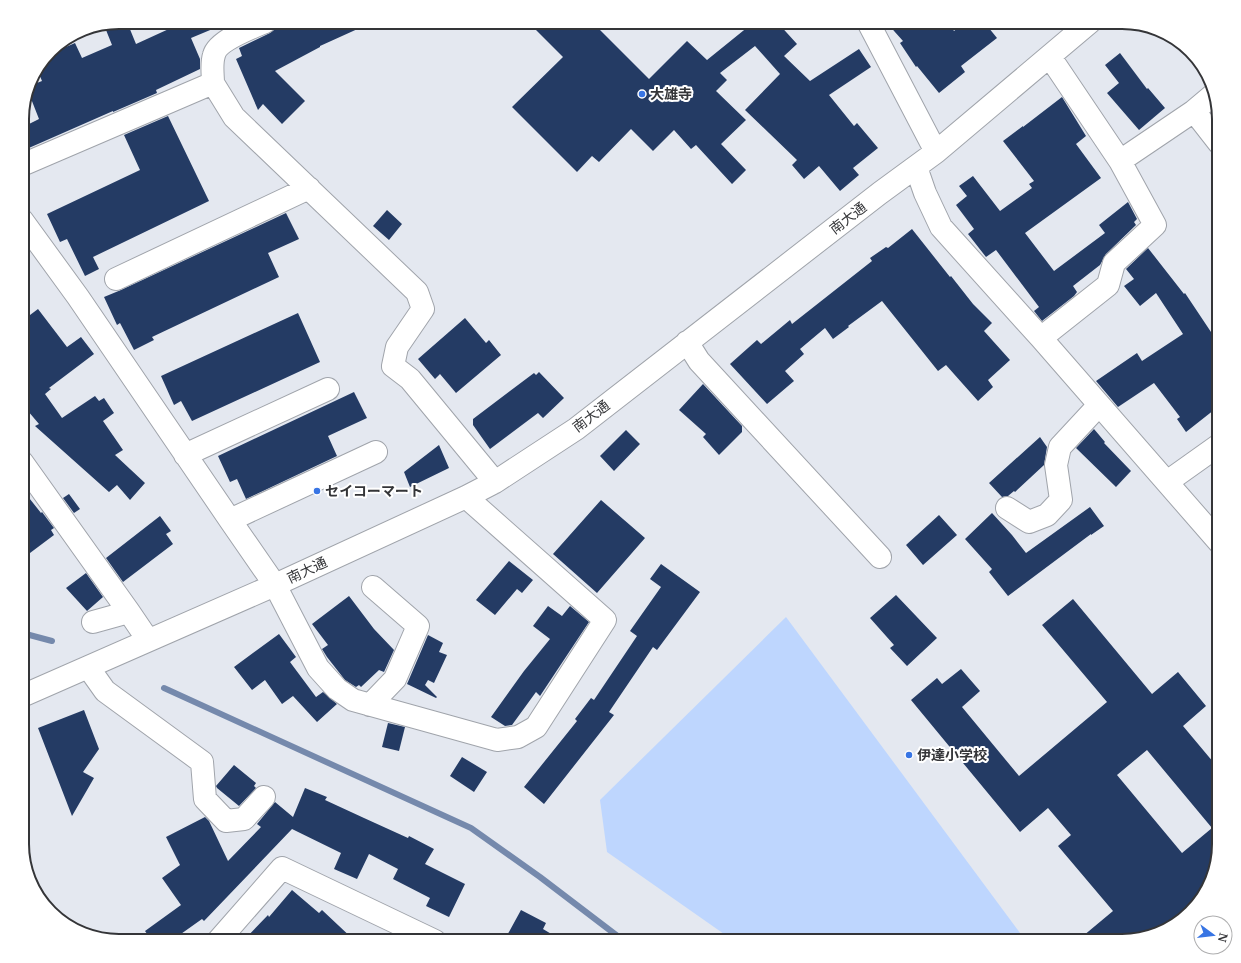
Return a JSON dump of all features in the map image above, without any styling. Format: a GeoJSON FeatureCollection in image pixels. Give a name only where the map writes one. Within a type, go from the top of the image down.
{"type":"FeatureCollection","features":[{"type":"Feature","properties":{"kind":"street"},"geometry":{"type":"LineString","coordinates":[[248,29],[218,47],[214,54],[212,84],[234,117],[417,292],[423,309],[397,347],[393,366],[410,379],[495,482]]}},
{"type":"Feature","properties":{"kind":"street"},"geometry":{"type":"LineString","coordinates":[[872,29],[936,152]]}},
{"type":"Feature","properties":{"kind":"street","name":"南大通"},"geometry":{"type":"LineString","coordinates":[[29,693],[275,585],[466,497],[495,482],[576,429],[880,193],[936,152],[1082,29]]}},
{"type":"Feature","properties":{"kind":"street"},"geometry":{"type":"LineString","coordinates":[[1041,338],[1108,285],[1114,263],[1155,225],[1120,161],[1050,57]]}},
{"type":"Feature","properties":{"kind":"street"},"geometry":{"type":"LineString","coordinates":[[29,162],[212,84]]}},
{"type":"Feature","properties":{"kind":"street"},"geometry":{"type":"LineString","coordinates":[[1120,161],[1194,111],[1209,98]]}},
{"type":"Feature","properties":{"kind":"street"},"geometry":{"type":"LineString","coordinates":[[1194,111],[1212,134]]}},
{"type":"Feature","properties":{"kind":"street"},"geometry":{"type":"LineString","coordinates":[[916,167],[925,193],[941,227],[1041,338],[1212,534]]}},
{"type":"Feature","properties":{"kind":"street"},"geometry":{"type":"LineString","coordinates":[[116,279],[309,188]]}},
{"type":"Feature","properties":{"kind":"street"},"geometry":{"type":"LineString","coordinates":[[29,230],[78,297],[275,585],[318,668],[337,688],[353,700],[497,740],[518,737],[536,727],[605,620],[466,497]]}},
{"type":"Feature","properties":{"kind":"street"},"geometry":{"type":"LineString","coordinates":[[687,342],[699,361],[880,557]]}},
{"type":"Feature","properties":{"kind":"street"},"geometry":{"type":"LineString","coordinates":[[185,455],[328,389]]}},
{"type":"Feature","properties":{"kind":"street"},"geometry":{"type":"LineString","coordinates":[[1007,508],[1029,522],[1047,515],[1061,500],[1056,465],[1060,447],[1099,405]]}},
{"type":"Feature","properties":{"kind":"street"},"geometry":{"type":"LineString","coordinates":[[1167,482],[1212,450]]}},
{"type":"Feature","properties":{"kind":"street"},"geometry":{"type":"LineString","coordinates":[[230,520],[376,452]]}},
{"type":"Feature","properties":{"kind":"street"},"geometry":{"type":"LineString","coordinates":[[29,472],[148,640]]}},
{"type":"Feature","properties":{"kind":"street"},"geometry":{"type":"LineString","coordinates":[[370,705],[395,679],[418,626],[373,587]]}},
{"type":"Feature","properties":{"kind":"street"},"geometry":{"type":"LineString","coordinates":[[93,622],[129,612]]}},
{"type":"Feature","properties":{"kind":"street"},"geometry":{"type":"LineString","coordinates":[[88,667],[105,691],[202,762],[205,799],[226,821],[244,819],[264,797]]}},
{"type":"Feature","properties":{"kind":"street"},"geometry":{"type":"LineString","coordinates":[[224,934],[282,868],[420,934]]}},
{"type":"Feature","properties":{"kind":"shaded area"},"geometry":{"type":"Polygon","coordinates":[[[786,617],[1021,934],[724,934],[607,852],[600,800],[786,617]]]}},
{"type":"Feature","properties":{"kind":"building"},"geometry":{"type":"Polygon","coordinates":[[[130,29],[136,44],[169,29],[213,29],[191,38],[200,59],[200,69],[156,90],[157,93],[29,148],[29,124],[39,119],[31,100],[32,96],[37,83],[42,81],[40,76],[51,60],[64,48],[75,43],[82,58],[112,45],[106,30],[130,29]]]}},
{"type":"Feature","properties":{"kind":"building"},"geometry":{"type":"Polygon","coordinates":[[[275,29],[358,29],[320,46],[275,71],[305,101],[282,124],[263,104],[258,110],[236,59],[242,56],[239,48],[270,33],[275,29]]]}},
{"type":"Feature","properties":{"kind":"building"},"geometry":{"type":"Polygon","coordinates":[[[535,29],[601,29],[600,30],[649,79],[687,41],[707,60],[745,29],[783,29],[797,44],[784,56],[810,81],[859,49],[871,67],[829,95],[854,126],[857,123],[878,148],[853,168],[859,175],[840,191],[819,166],[804,179],[792,165],[797,160],[745,110],[780,74],[755,46],[720,73],[727,80],[716,91],[746,120],[721,144],[746,170],[732,184],[696,145],[691,149],[674,130],[653,151],[631,129],[599,162],[592,156],[577,172],[512,107],[563,57],[535,29]]]}},
{"type":"Feature","properties":{"kind":"building"},"geometry":{"type":"Polygon","coordinates":[[[892,29],[953,29],[954,31],[956,29],[990,29],[997,38],[961,66],[965,72],[939,93],[917,66],[916,67],[900,43],[903,41],[892,29]]]}},
{"type":"Feature","properties":{"kind":"building"},"geometry":{"type":"Polygon","coordinates":[[[1120,53],[1147,89],[1148,88],[1165,108],[1139,130],[1107,93],[1119,83],[1105,65],[1120,53]]]}},
{"type":"Feature","properties":{"kind":"building"},"geometry":{"type":"Polygon","coordinates":[[[1062,97],[1086,136],[1076,144],[1101,178],[1025,233],[1054,271],[1105,233],[1099,225],[1128,202],[1137,219],[1134,222],[1136,225],[1106,254],[1100,265],[1073,286],[1077,292],[1074,296],[1042,321],[1034,311],[1039,307],[996,250],[986,257],[968,234],[974,229],[956,205],[967,196],[959,186],[973,176],[1000,211],[1032,188],[1029,184],[1034,181],[1003,141],[1062,97]]]}},
{"type":"Feature","properties":{"kind":"building"},"geometry":{"type":"Polygon","coordinates":[[[168,116],[209,201],[93,257],[99,269],[85,276],[67,239],[60,242],[47,214],[140,170],[124,135],[168,116]]]}},
{"type":"Feature","properties":{"kind":"building"},"geometry":{"type":"Polygon","coordinates":[[[387,210],[402,224],[389,240],[373,226],[387,210]]]}},
{"type":"Feature","properties":{"kind":"building"},"geometry":{"type":"Polygon","coordinates":[[[286,213],[299,239],[268,253],[279,277],[152,337],[154,340],[134,350],[120,323],[117,325],[104,297],[286,213]]]}},
{"type":"Feature","properties":{"kind":"building"},"geometry":{"type":"Polygon","coordinates":[[[912,229],[950,277],[951,276],[973,304],[992,323],[984,331],[1010,360],[988,380],[993,387],[978,401],[946,365],[938,371],[882,301],[833,339],[825,328],[800,349],[804,354],[785,371],[794,381],[767,404],[730,364],[757,340],[761,344],[790,320],[792,324],[872,261],[870,258],[886,247],[888,248],[912,229]]]}},
{"type":"Feature","properties":{"kind":"building"},"geometry":{"type":"Polygon","coordinates":[[[1148,248],[1184,294],[1185,293],[1212,334],[1212,412],[1186,432],[1177,419],[1180,417],[1154,383],[1118,407],[1096,381],[1137,353],[1142,361],[1183,334],[1156,293],[1140,306],[1124,286],[1134,279],[1126,269],[1148,248]]]}},
{"type":"Feature","properties":{"kind":"building"},"geometry":{"type":"Polygon","coordinates":[[[38,309],[67,347],[81,337],[94,354],[49,388],[51,389],[45,394],[62,418],[95,396],[99,401],[104,398],[114,413],[103,421],[123,450],[115,455],[145,483],[130,500],[117,485],[109,492],[35,426],[39,424],[29,412],[29,316],[38,309]]]}},
{"type":"Feature","properties":{"kind":"building"},"geometry":{"type":"Polygon","coordinates":[[[298,313],[320,362],[192,421],[181,401],[174,405],[161,376],[298,313]]]}},
{"type":"Feature","properties":{"kind":"building"},"geometry":{"type":"Polygon","coordinates":[[[465,318],[486,343],[489,340],[501,355],[456,393],[440,374],[435,379],[418,359],[465,318]]]}},
{"type":"Feature","properties":{"kind":"building"},"geometry":{"type":"Polygon","coordinates":[[[539,372],[564,398],[543,418],[538,413],[490,449],[473,425],[473,419],[534,373],[536,375],[539,372]]]}},
{"type":"Feature","properties":{"kind":"building"},"geometry":{"type":"Polygon","coordinates":[[[703,384],[742,426],[742,432],[719,455],[703,437],[706,434],[679,410],[703,384]]]}},
{"type":"Feature","properties":{"kind":"building"},"geometry":{"type":"Polygon","coordinates":[[[354,392],[367,418],[328,436],[337,456],[246,499],[237,479],[230,482],[218,456],[354,392]]]}},
{"type":"Feature","properties":{"kind":"building"},"geometry":{"type":"Polygon","coordinates":[[[1094,429],[1105,442],[1104,443],[1131,471],[1116,487],[1076,448],[1094,429]]]}},
{"type":"Feature","properties":{"kind":"building"},"geometry":{"type":"Polygon","coordinates":[[[626,430],[640,444],[614,471],[600,456],[626,430]]]}},
{"type":"Feature","properties":{"kind":"building"},"geometry":{"type":"Polygon","coordinates":[[[1040,437],[1047,447],[1044,465],[1015,492],[1014,491],[1008,496],[1002,497],[989,483],[1040,437]]]}},
{"type":"Feature","properties":{"kind":"building"},"geometry":{"type":"Polygon","coordinates":[[[439,445],[449,468],[410,487],[404,472],[439,445]]]}},
{"type":"Feature","properties":{"kind":"building"},"geometry":{"type":"Polygon","coordinates":[[[69,494],[80,509],[74,513],[63,498],[69,494]]]}},
{"type":"Feature","properties":{"kind":"building"},"geometry":{"type":"Polygon","coordinates":[[[29,498],[54,528],[51,530],[54,535],[29,554],[29,498]]]}},
{"type":"Feature","properties":{"kind":"building"},"geometry":{"type":"Polygon","coordinates":[[[601,500],[645,538],[597,593],[553,554],[601,500]]]}},
{"type":"Feature","properties":{"kind":"building"},"geometry":{"type":"Polygon","coordinates":[[[1090,507],[1104,526],[1008,596],[989,572],[992,569],[965,539],[992,513],[1026,553],[1090,507]]]}},
{"type":"Feature","properties":{"kind":"building"},"geometry":{"type":"Polygon","coordinates":[[[939,515],[957,535],[923,565],[906,545],[939,515]]]}},
{"type":"Feature","properties":{"kind":"building"},"geometry":{"type":"Polygon","coordinates":[[[160,516],[171,531],[166,534],[173,544],[123,582],[106,558],[160,516]]]}},
{"type":"Feature","properties":{"kind":"building"},"geometry":{"type":"Polygon","coordinates":[[[509,561],[533,580],[522,593],[517,589],[495,615],[476,600],[509,561]]]}},
{"type":"Feature","properties":{"kind":"building"},"geometry":{"type":"Polygon","coordinates":[[[661,564],[700,592],[657,650],[653,647],[609,712],[614,715],[544,804],[524,787],[577,721],[575,719],[591,698],[594,700],[637,636],[630,631],[661,587],[650,579],[661,564]]]}},
{"type":"Feature","properties":{"kind":"building"},"geometry":{"type":"Polygon","coordinates":[[[86,573],[103,597],[87,611],[66,588],[86,573]]]}},
{"type":"Feature","properties":{"kind":"building"},"geometry":{"type":"Polygon","coordinates":[[[896,595],[937,638],[907,666],[890,648],[894,645],[870,618],[896,595]]]}},
{"type":"Feature","properties":{"kind":"building"},"geometry":{"type":"Polygon","coordinates":[[[349,596],[374,629],[394,650],[384,672],[379,670],[361,687],[359,685],[356,687],[345,680],[327,657],[322,649],[328,645],[312,624],[349,596]]]}},
{"type":"Feature","properties":{"kind":"building"},"geometry":{"type":"Polygon","coordinates":[[[1073,599],[1152,694],[1178,672],[1206,706],[1183,726],[1212,761],[1212,828],[1212,844],[1211,855],[1209,867],[1200,889],[1190,903],[1172,919],[1162,925],[1139,932],[1122,934],[1085,934],[1113,911],[1058,846],[1071,835],[1048,808],[1020,832],[911,700],[937,678],[942,684],[961,669],[980,691],[962,707],[1019,776],[1107,702],[1042,625],[1073,599]],[[1147,750],[1117,775],[1182,853],[1212,828],[1147,750]]]}},
{"type":"Feature","properties":{"kind":"building"},"geometry":{"type":"Polygon","coordinates":[[[548,606],[562,616],[570,606],[589,622],[540,696],[536,692],[512,725],[505,726],[491,717],[524,671],[550,639],[533,626],[548,606]]]}},
{"type":"Feature","properties":{"kind":"building"},"geometry":{"type":"Polygon","coordinates":[[[279,634],[296,657],[290,662],[316,697],[323,692],[337,704],[317,722],[293,696],[282,704],[265,680],[252,690],[234,667],[279,634]]]}},
{"type":"Feature","properties":{"kind":"building"},"geometry":{"type":"Polygon","coordinates":[[[428,635],[443,643],[439,652],[447,655],[434,683],[428,680],[425,685],[437,697],[436,698],[407,684],[428,635]]]}},
{"type":"Feature","properties":{"kind":"building"},"geometry":{"type":"Polygon","coordinates":[[[84,710],[99,749],[83,772],[94,778],[72,816],[38,728],[84,710]]]}},
{"type":"Feature","properties":{"kind":"building"},"geometry":{"type":"Polygon","coordinates":[[[388,723],[405,727],[399,751],[382,747],[388,723]]]}},
{"type":"Feature","properties":{"kind":"building"},"geometry":{"type":"Polygon","coordinates":[[[462,757],[487,772],[474,792],[450,776],[462,757]]]}},
{"type":"Feature","properties":{"kind":"building"},"geometry":{"type":"Polygon","coordinates":[[[234,765],[256,783],[254,786],[256,788],[239,806],[216,786],[234,765]]]}},
{"type":"Feature","properties":{"kind":"building"},"geometry":{"type":"Polygon","coordinates":[[[305,788],[327,797],[325,800],[408,838],[409,836],[434,849],[425,864],[465,884],[449,917],[426,906],[430,898],[393,879],[398,869],[369,854],[357,879],[334,869],[341,853],[292,829],[204,921],[202,919],[181,934],[147,934],[145,931],[181,905],[162,878],[180,865],[166,837],[205,817],[209,821],[228,861],[261,827],[257,824],[275,802],[293,817],[305,788]]]}},
{"type":"Feature","properties":{"kind":"building"},"geometry":{"type":"Polygon","coordinates":[[[292,890],[319,913],[322,910],[348,934],[250,934],[268,915],[269,917],[292,890]]]}},
{"type":"Feature","properties":{"kind":"building"},"geometry":{"type":"Polygon","coordinates":[[[521,910],[546,923],[543,929],[551,934],[508,934],[521,910]]]}},
{"type":"Feature","properties":{"kind":"waterway"},"geometry":{"type":"LineString","coordinates":[[29,635],[52,641]]}},
{"type":"Feature","properties":{"kind":"waterway"},"geometry":{"type":"LineString","coordinates":[[164,688],[471,828],[540,877],[615,934]]}},
{"type":"Feature","properties":{"kind":"place","name":"大雄寺"},"geometry":{"type":"Point","coordinates":[642,94]}},
{"type":"Feature","properties":{"kind":"place","name":"セイコーマート"},"geometry":{"type":"Point","coordinates":[317,491]}},
{"type":"Feature","properties":{"kind":"place","name":"伊達小学校"},"geometry":{"type":"Point","coordinates":[909,755]}}]}
